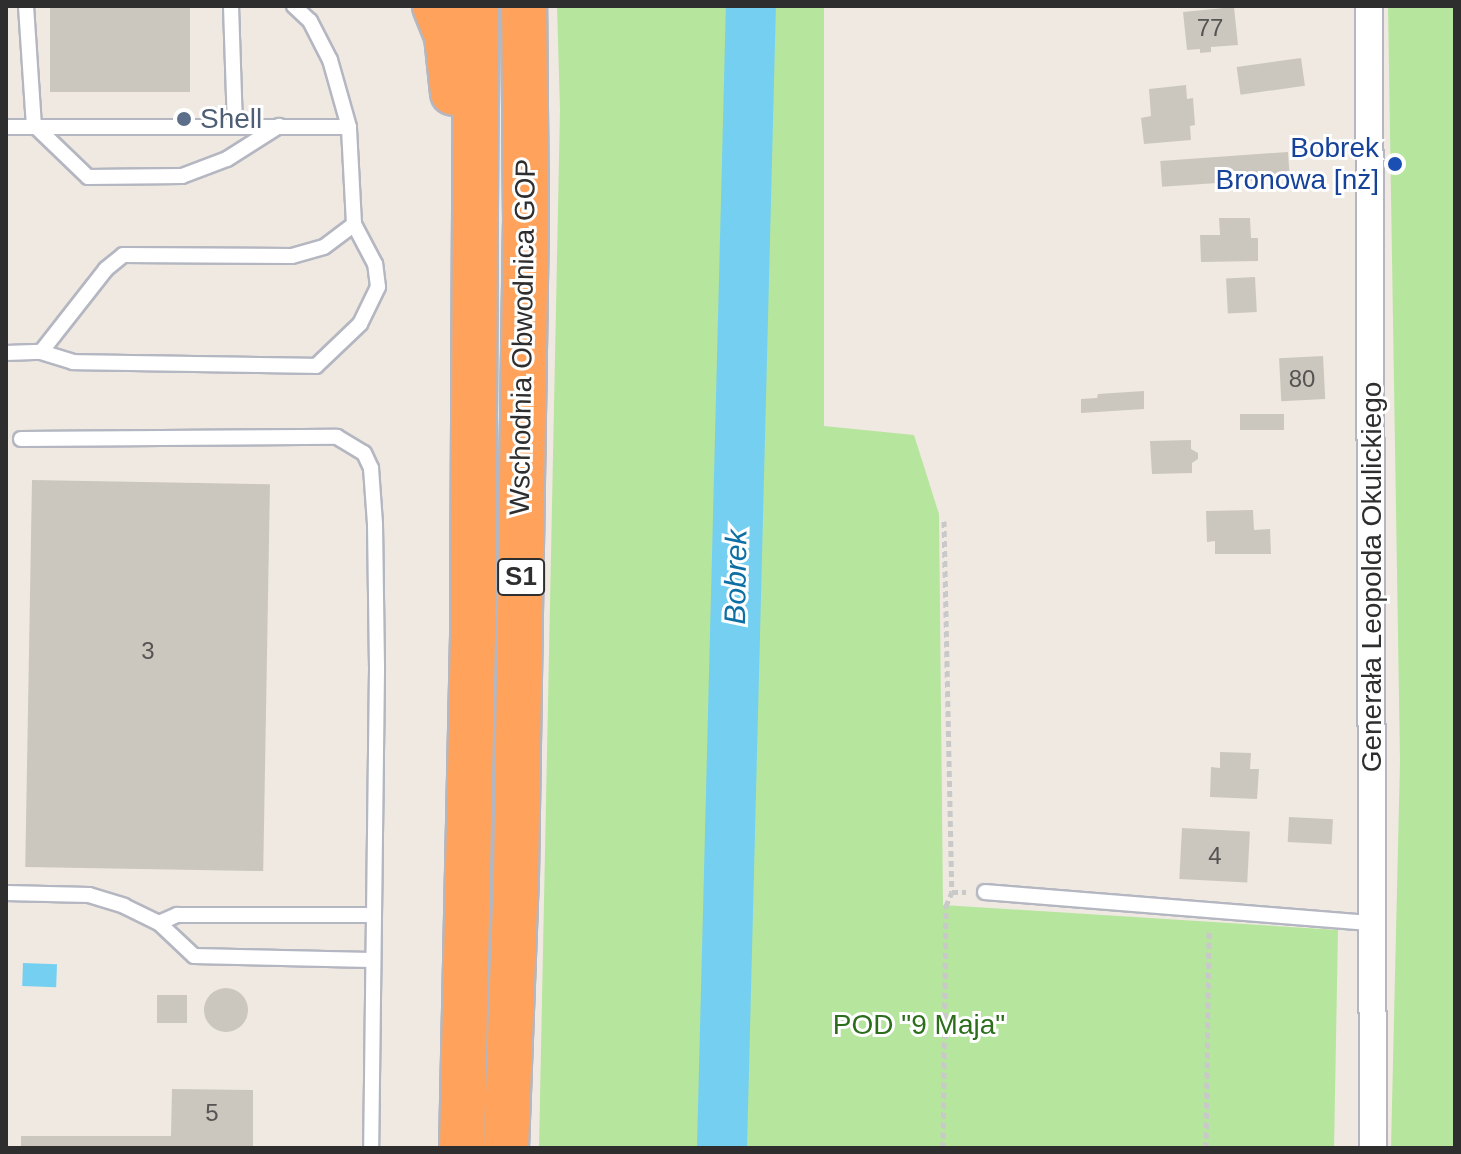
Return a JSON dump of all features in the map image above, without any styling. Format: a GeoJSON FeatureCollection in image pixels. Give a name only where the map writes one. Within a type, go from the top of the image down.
{"type":"FeatureCollection","features":[{"type":"Feature","properties":{"kind":"highway"},"geometry":{"type":"LineString","coordinates":[[435,6],[447,36],[476,293]]}},
{"type":"Feature","properties":{"kind":"highway","name":"Wschodnia Obwodnica GOP"},"geometry":{"type":"LineString","coordinates":[[462,1148],[476,293],[476,6]]}},
{"type":"Feature","properties":{"kind":"highway","name":"Wschodnia Obwodnica GOP"},"geometry":{"type":"LineString","coordinates":[[506,1148],[516,845],[526,221],[524,6]]}},
{"type":"Feature","properties":{"kind":"street","name":"Generała Leopolda Okulickiego"},"geometry":{"type":"LineString","coordinates":[[1369,6],[1373,1148]]}},
{"type":"Feature","properties":{"kind":"lane"},"geometry":{"type":"LineString","coordinates":[[26,6],[34,125],[88,177],[182,176],[227,159],[279,126]]}},
{"type":"Feature","properties":{"kind":"lane"},"geometry":{"type":"LineString","coordinates":[[231,6],[235,124]]}},
{"type":"Feature","properties":{"kind":"lane"},"geometry":{"type":"LineString","coordinates":[[6,353],[41,352],[73,362],[316,366],[360,324],[378,287],[375,264],[354,224],[349,127],[330,60],[310,21],[294,6]]}},
{"type":"Feature","properties":{"kind":"lane"},"geometry":{"type":"LineString","coordinates":[[6,127],[235,124],[349,127]]}},
{"type":"Feature","properties":{"kind":"lane"},"geometry":{"type":"LineString","coordinates":[[41,352],[106,269],[123,255],[292,256],[324,247],[354,224]]}},
{"type":"Feature","properties":{"kind":"lane"},"geometry":{"type":"LineString","coordinates":[[21,439],[337,437],[364,453],[371,468],[374,510],[377,670],[371,1148]]}},
{"type":"Feature","properties":{"kind":"lane"},"geometry":{"type":"LineString","coordinates":[[985,892],[1372,923]]}},
{"type":"Feature","properties":{"kind":"lane"},"geometry":{"type":"LineString","coordinates":[[6,893],[89,895],[159,923],[194,956],[371,960]]}},
{"type":"Feature","properties":{"kind":"lane"},"geometry":{"type":"LineString","coordinates":[[159,923],[177,915],[372,915]]}},
{"type":"Feature","properties":{"kind":"path"},"geometry":{"type":"LineString","coordinates":[[943,1148],[946,906],[952,892],[944,521]]}},
{"type":"Feature","properties":{"kind":"path"},"geometry":{"type":"LineString","coordinates":[[952,892],[985,892]]}},
{"type":"Feature","properties":{"kind":"path"},"geometry":{"type":"LineString","coordinates":[[1206,1148],[1210,910]]}},
{"type":"Feature","properties":{"kind":"green space","name":"POD \"9 Maja\""},"geometry":{"type":"Polygon","coordinates":[[[557,6],[824,6],[824,426],[914,435],[939,514],[943,905],[1338,930],[1334,1148],[539,1148],[560,110],[557,6]]]}},
{"type":"Feature","properties":{"kind":"green space"},"geometry":{"type":"Polygon","coordinates":[[[1388,6],[1455,6],[1455,1148],[1391,1148],[1400,761],[1388,6]]]}},
{"type":"Feature","properties":{"kind":"water"},"geometry":{"type":"Polygon","coordinates":[[[23,963],[57,964],[56,987],[22,986],[23,963]]]}},
{"type":"Feature","properties":{"kind":"building"},"geometry":{"type":"Polygon","coordinates":[[[50,6],[190,6],[190,92],[50,92],[50,6]]]}},
{"type":"Feature","properties":{"kind":"building"},"geometry":{"type":"Polygon","coordinates":[[[1234,7],[1238,45],[1211,47],[1211,52],[1187,50],[1183,12],[1234,7]]]}},
{"type":"Feature","properties":{"kind":"building"},"geometry":{"type":"Polygon","coordinates":[[[1301,58],[1305,86],[1241,95],[1237,67],[1301,58]]]}},
{"type":"Feature","properties":{"kind":"building"},"geometry":{"type":"Polygon","coordinates":[[[1186,85],[1187,99],[1193,98],[1195,125],[1190,126],[1191,140],[1144,144],[1141,118],[1151,116],[1149,89],[1186,85]]]}},
{"type":"Feature","properties":{"kind":"building"},"geometry":{"type":"Polygon","coordinates":[[[1288,152],[1290,178],[1162,187],[1160,161],[1288,152]]]}},
{"type":"Feature","properties":{"kind":"building"},"geometry":{"type":"Polygon","coordinates":[[[1219,218],[1250,218],[1251,238],[1258,238],[1258,261],[1201,262],[1200,235],[1220,235],[1219,218]]]}},
{"type":"Feature","properties":{"kind":"building"},"geometry":{"type":"Polygon","coordinates":[[[1255,277],[1257,312],[1228,313],[1226,279],[1255,277]]]}},
{"type":"Feature","properties":{"kind":"building"},"geometry":{"type":"Polygon","coordinates":[[[1323,356],[1325,399],[1281,401],[1279,358],[1323,356]]]}},
{"type":"Feature","properties":{"kind":"building"},"geometry":{"type":"Polygon","coordinates":[[[1144,391],[1144,409],[1081,413],[1081,399],[1097,398],[1098,394],[1144,391]]]}},
{"type":"Feature","properties":{"kind":"building"},"geometry":{"type":"Polygon","coordinates":[[[1240,414],[1284,414],[1284,430],[1240,430],[1240,414]]]}},
{"type":"Feature","properties":{"kind":"building"},"geometry":{"type":"Polygon","coordinates":[[[1191,440],[1191,449],[1198,453],[1198,459],[1192,463],[1192,473],[1152,474],[1150,441],[1191,440]]]}},
{"type":"Feature","properties":{"kind":"building"},"geometry":{"type":"Polygon","coordinates":[[[32,480],[270,484],[263,871],[25,867],[32,480]]]}},
{"type":"Feature","properties":{"kind":"building"},"geometry":{"type":"Polygon","coordinates":[[[1253,510],[1254,530],[1270,529],[1271,554],[1215,554],[1215,541],[1207,542],[1206,511],[1253,510]]]}},
{"type":"Feature","properties":{"kind":"building"},"geometry":{"type":"Polygon","coordinates":[[[1220,752],[1251,753],[1250,769],[1259,769],[1257,799],[1210,797],[1211,767],[1220,768],[1220,752]]]}},
{"type":"Feature","properties":{"kind":"building"},"geometry":{"type":"Polygon","coordinates":[[[1289,817],[1333,819],[1332,844],[1288,842],[1289,817]]]}},
{"type":"Feature","properties":{"kind":"building"},"geometry":{"type":"Polygon","coordinates":[[[1182,828],[1250,832],[1247,882],[1179,879],[1182,828]]]}},
{"type":"Feature","properties":{"kind":"building"},"geometry":{"type":"Polygon","coordinates":[[[226,988],[242,994],[248,1010],[242,1026],[226,1032],[210,1026],[204,1010],[210,994],[226,988]]]}},
{"type":"Feature","properties":{"kind":"building"},"geometry":{"type":"Polygon","coordinates":[[[157,995],[187,995],[187,1023],[157,1023],[157,995]]]}},
{"type":"Feature","properties":{"kind":"building"},"geometry":{"type":"Polygon","coordinates":[[[172,1089],[253,1090],[253,1148],[21,1148],[21,1136],[171,1136],[172,1089]]]}},
{"type":"Feature","properties":{"kind":"waterway","name":"Bobrek"},"geometry":{"type":"LineString","coordinates":[[722,1148],[751,6]]}},
{"type":"Feature","properties":{"kind":"place","name":"Shell"},"geometry":{"type":"Point","coordinates":[184,119]}},
{"type":"Feature","properties":{"kind":"place","name":"Bobrek Bronowa [nż]"},"geometry":{"type":"Point","coordinates":[1395,164]}}]}
